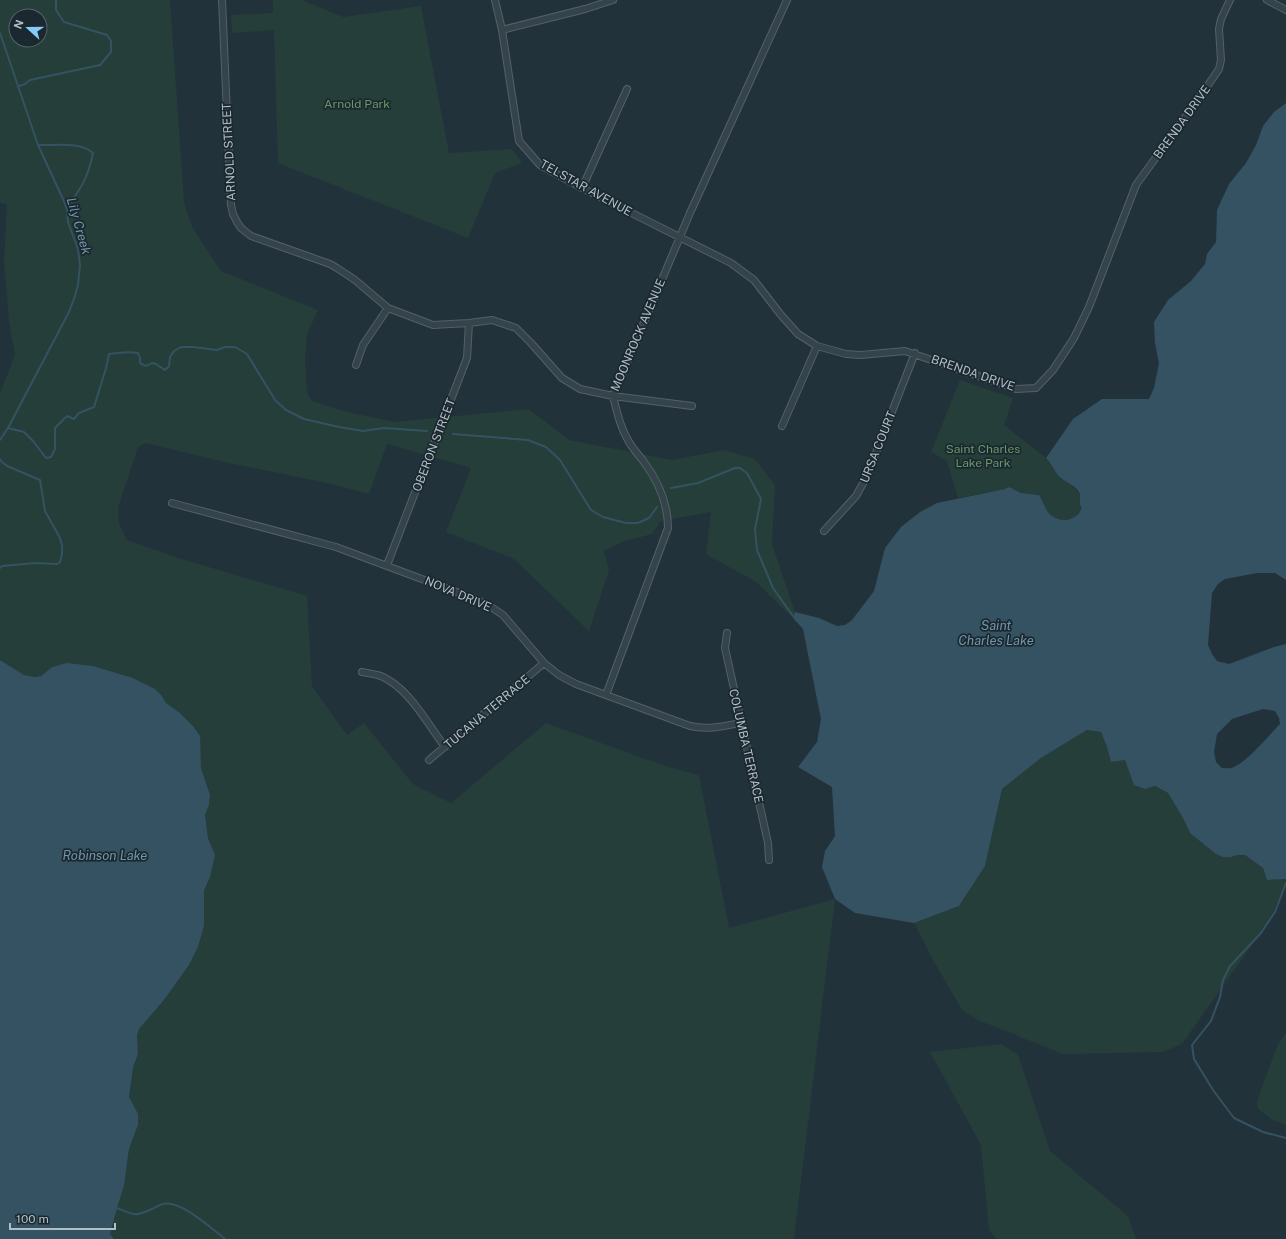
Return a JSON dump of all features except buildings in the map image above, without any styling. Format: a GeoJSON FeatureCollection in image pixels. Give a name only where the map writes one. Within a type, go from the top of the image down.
{"type":"FeatureCollection","features":[{"type":"Feature","properties":{"kind":"street","name":"ARNOLD STREET"},"geometry":{"type":"LineString","coordinates":[[222,0],[231,206],[237,222],[246,232],[257,239],[330,264],[355,280],[388,308],[433,325],[492,320],[516,328],[562,378],[580,389],[612,396],[692,406]]}},
{"type":"Feature","properties":{"kind":"street","name":"TELSTAR AVENUE"},"geometry":{"type":"LineString","coordinates":[[495,0],[502,30],[519,141],[540,165],[582,188],[680,237]]}},
{"type":"Feature","properties":{"kind":"street"},"geometry":{"type":"LineString","coordinates":[[502,30],[585,9],[613,0]]}},
{"type":"Feature","properties":{"kind":"street","name":"MOONROCK AVENUE"},"geometry":{"type":"LineString","coordinates":[[606,695],[668,528],[667,513],[659,485],[630,443],[619,423],[612,396],[680,237],[787,0]]}},
{"type":"Feature","properties":{"kind":"street","name":"BRENDA DRIVE"},"geometry":{"type":"LineString","coordinates":[[680,237],[731,263],[754,280],[780,315],[798,334],[817,346],[846,354],[861,355],[905,351],[915,353],[1016,389],[1036,388],[1053,370],[1074,338],[1090,307],[1136,185],[1219,69],[1221,60],[1219,29],[1221,19],[1230,0]]}},
{"type":"Feature","properties":{"kind":"street"},"geometry":{"type":"LineString","coordinates":[[1267,0],[1286,10]]}},
{"type":"Feature","properties":{"kind":"street"},"geometry":{"type":"LineString","coordinates":[[582,188],[627,89]]}},
{"type":"Feature","properties":{"kind":"street"},"geometry":{"type":"LineString","coordinates":[[356,365],[363,345],[388,308]]}},
{"type":"Feature","properties":{"kind":"street","name":"OBERON STREET"},"geometry":{"type":"LineString","coordinates":[[387,565],[468,358],[469,323]]}},
{"type":"Feature","properties":{"kind":"street"},"geometry":{"type":"LineString","coordinates":[[782,426],[817,346]]}},
{"type":"Feature","properties":{"kind":"street","name":"URSA COURT"},"geometry":{"type":"LineString","coordinates":[[824,531],[856,496],[866,478],[915,353]]}},
{"type":"Feature","properties":{"kind":"street","name":"NOVA DRIVE"},"geometry":{"type":"LineString","coordinates":[[172,503],[336,547],[463,594],[491,607],[509,621],[544,663],[566,679],[606,695],[680,723],[699,728],[718,728],[741,723]]}},
{"type":"Feature","properties":{"kind":"street","name":"COLUMBA TERRACE"},"geometry":{"type":"LineString","coordinates":[[727,632],[725,648],[768,843],[769,860]]}},
{"type":"Feature","properties":{"kind":"street","name":"TUCANA TERRACE"},"geometry":{"type":"LineString","coordinates":[[429,760],[544,663]]}},
{"type":"Feature","properties":{"kind":"street"},"geometry":{"type":"LineString","coordinates":[[362,672],[380,676],[393,683],[405,693],[445,747]]}},
{"type":"Feature","properties":{"kind":"green space"},"geometry":{"type":"Polygon","coordinates":[[[0,0],[170,0],[184,202],[192,227],[221,271],[318,310],[307,334],[305,359],[307,393],[312,401],[347,412],[395,422],[529,409],[569,440],[672,460],[724,450],[755,459],[775,485],[772,544],[795,612],[793,618],[756,582],[706,554],[711,512],[661,521],[652,534],[622,542],[604,551],[609,570],[589,631],[514,559],[446,532],[471,468],[387,444],[369,494],[327,483],[224,462],[146,443],[138,447],[118,508],[119,523],[127,540],[175,557],[307,596],[312,686],[347,735],[364,723],[413,784],[451,803],[546,723],[665,766],[699,775],[729,928],[835,899],[794,1239],[114,1239],[110,1234],[127,1165],[129,1149],[138,1125],[129,1097],[133,1068],[138,1054],[137,1035],[139,1029],[164,1000],[189,965],[198,947],[204,926],[204,891],[207,886],[215,855],[208,838],[205,815],[209,805],[210,795],[201,768],[200,746],[193,726],[180,713],[166,703],[162,696],[144,683],[133,678],[93,666],[59,665],[52,667],[41,676],[35,677],[24,675],[0,660],[0,393],[15,355],[9,321],[4,261],[7,205],[0,202],[0,0]]]}},
{"type":"Feature","properties":{"kind":"green space","name":"Arnold Park"},"geometry":{"type":"Polygon","coordinates":[[[273,0],[302,0],[343,17],[421,6],[449,153],[512,149],[522,163],[495,173],[468,238],[278,163],[274,30],[232,33],[231,15],[273,13],[273,0]]]}},
{"type":"Feature","properties":{"kind":"green space","name":"Saint Charles Lake Park"},"geometry":{"type":"Polygon","coordinates":[[[960,380],[1013,398],[1004,425],[1046,458],[1057,473],[1078,491],[1081,498],[1081,505],[1080,511],[1076,516],[1066,520],[1052,516],[1046,509],[1039,495],[1021,493],[1009,487],[958,498],[947,461],[931,452],[960,380]]]}},
{"type":"Feature","properties":{"kind":"green space"},"geometry":{"type":"Polygon","coordinates":[[[1087,730],[1101,732],[1107,746],[1111,762],[1125,760],[1145,789],[1155,786],[1168,793],[1190,833],[1231,857],[1245,855],[1263,868],[1267,880],[1286,879],[1269,921],[1182,1044],[1163,1052],[1063,1054],[978,1020],[962,1010],[933,960],[914,923],[959,906],[985,866],[1002,789],[1041,758],[1087,730]]]}},
{"type":"Feature","properties":{"kind":"green space"},"geometry":{"type":"Polygon","coordinates":[[[1286,1033],[1286,1125],[1271,1119],[1258,1109],[1257,1101],[1278,1044],[1286,1033]]]}},
{"type":"Feature","properties":{"kind":"green space"},"geometry":{"type":"Polygon","coordinates":[[[1001,1044],[1018,1055],[1050,1151],[1128,1216],[1136,1239],[996,1239],[989,1230],[981,1145],[930,1052],[1001,1044]]]}},
{"type":"Feature","properties":{"kind":"water","name":"Saint Charles Lake"},"geometry":{"type":"Polygon","coordinates":[[[1286,103],[1286,580],[1275,573],[1257,573],[1225,579],[1218,584],[1212,593],[1208,645],[1217,661],[1229,664],[1286,644],[1286,879],[1267,880],[1263,868],[1245,855],[1223,857],[1216,854],[1190,833],[1168,793],[1155,786],[1145,789],[1134,785],[1125,760],[1111,762],[1101,732],[1087,730],[1041,758],[1002,789],[985,866],[959,906],[914,923],[855,913],[835,899],[822,867],[825,851],[835,836],[832,787],[798,767],[817,742],[821,719],[803,629],[793,618],[795,612],[819,618],[837,626],[845,625],[852,620],[874,591],[885,548],[901,527],[920,512],[937,503],[1009,487],[1021,493],[1039,495],[1048,512],[1058,519],[1069,520],[1079,513],[1081,506],[1079,491],[1059,476],[1046,458],[1073,419],[1102,399],[1149,399],[1154,388],[1159,363],[1155,343],[1154,322],[1168,300],[1191,281],[1205,264],[1207,254],[1216,242],[1217,210],[1229,184],[1246,163],[1256,145],[1263,126],[1274,112],[1286,103]],[[1263,709],[1232,719],[1217,734],[1214,752],[1216,762],[1222,768],[1230,768],[1240,764],[1246,759],[1280,724],[1279,718],[1275,711],[1263,709]]]}},
{"type":"Feature","properties":{"kind":"water","name":"Robinson Lake"},"geometry":{"type":"Polygon","coordinates":[[[0,660],[24,675],[35,677],[41,676],[52,667],[67,663],[93,666],[133,678],[155,689],[166,703],[180,713],[193,726],[200,736],[201,768],[210,795],[209,805],[205,815],[208,838],[215,855],[210,877],[204,891],[204,926],[198,947],[189,965],[164,1000],[139,1029],[137,1035],[138,1054],[133,1068],[129,1097],[138,1114],[138,1125],[129,1149],[124,1185],[110,1234],[114,1239],[0,1239],[0,660]]]}},
{"type":"Feature","properties":{"kind":"waterway"},"geometry":{"type":"LineString","coordinates":[[19,86],[30,80],[100,65],[111,52],[111,41],[107,35],[64,22],[56,10],[56,0]]}},
{"type":"Feature","properties":{"kind":"waterway","name":"Lily Creek"},"geometry":{"type":"LineString","coordinates":[[0,33],[38,145],[67,209],[68,222],[78,249],[80,265],[78,285],[69,312],[8,428],[0,440]]}},
{"type":"Feature","properties":{"kind":"waterway"},"geometry":{"type":"LineString","coordinates":[[38,145],[74,145],[88,149],[93,153],[89,169],[83,182],[67,208]]}},
{"type":"Feature","properties":{"kind":"waterway"},"geometry":{"type":"LineString","coordinates":[[8,428],[24,432],[46,458],[51,457],[55,449],[55,428],[67,416],[74,419],[79,413],[94,407],[109,354],[135,352],[138,353],[140,363],[143,365],[146,366],[152,363],[165,370],[169,366],[170,357],[174,351],[181,347],[217,350],[225,347],[235,347],[247,354],[275,400],[286,410],[304,419],[363,431],[384,428],[427,431]]}},
{"type":"Feature","properties":{"kind":"waterway"},"geometry":{"type":"LineString","coordinates":[[453,434],[528,440],[546,447],[560,460],[591,510],[603,517],[626,523],[638,523],[649,518],[657,507]]}},
{"type":"Feature","properties":{"kind":"waterway","name":"Lily Creek"},"geometry":{"type":"LineString","coordinates":[[0,459],[7,466],[40,480],[45,511],[60,538],[62,546],[60,562],[57,564],[36,563],[2,566],[0,568]]}},
{"type":"Feature","properties":{"kind":"waterway"},"geometry":{"type":"LineString","coordinates":[[671,488],[698,483],[735,468],[740,468],[747,473],[761,499],[755,529],[757,550],[773,588],[793,616]]}},
{"type":"Feature","properties":{"kind":"waterway"},"geometry":{"type":"LineString","coordinates":[[1286,883],[1275,912],[1261,933],[1230,966],[1223,980],[1220,997],[1211,1021],[1192,1045],[1194,1059],[1213,1090],[1234,1118],[1263,1132],[1286,1138]]}},
{"type":"Feature","properties":{"kind":"waterway"},"geometry":{"type":"LineString","coordinates":[[117,1208],[131,1214],[137,1214],[146,1212],[162,1204],[178,1206],[196,1216],[225,1239]]}}]}
